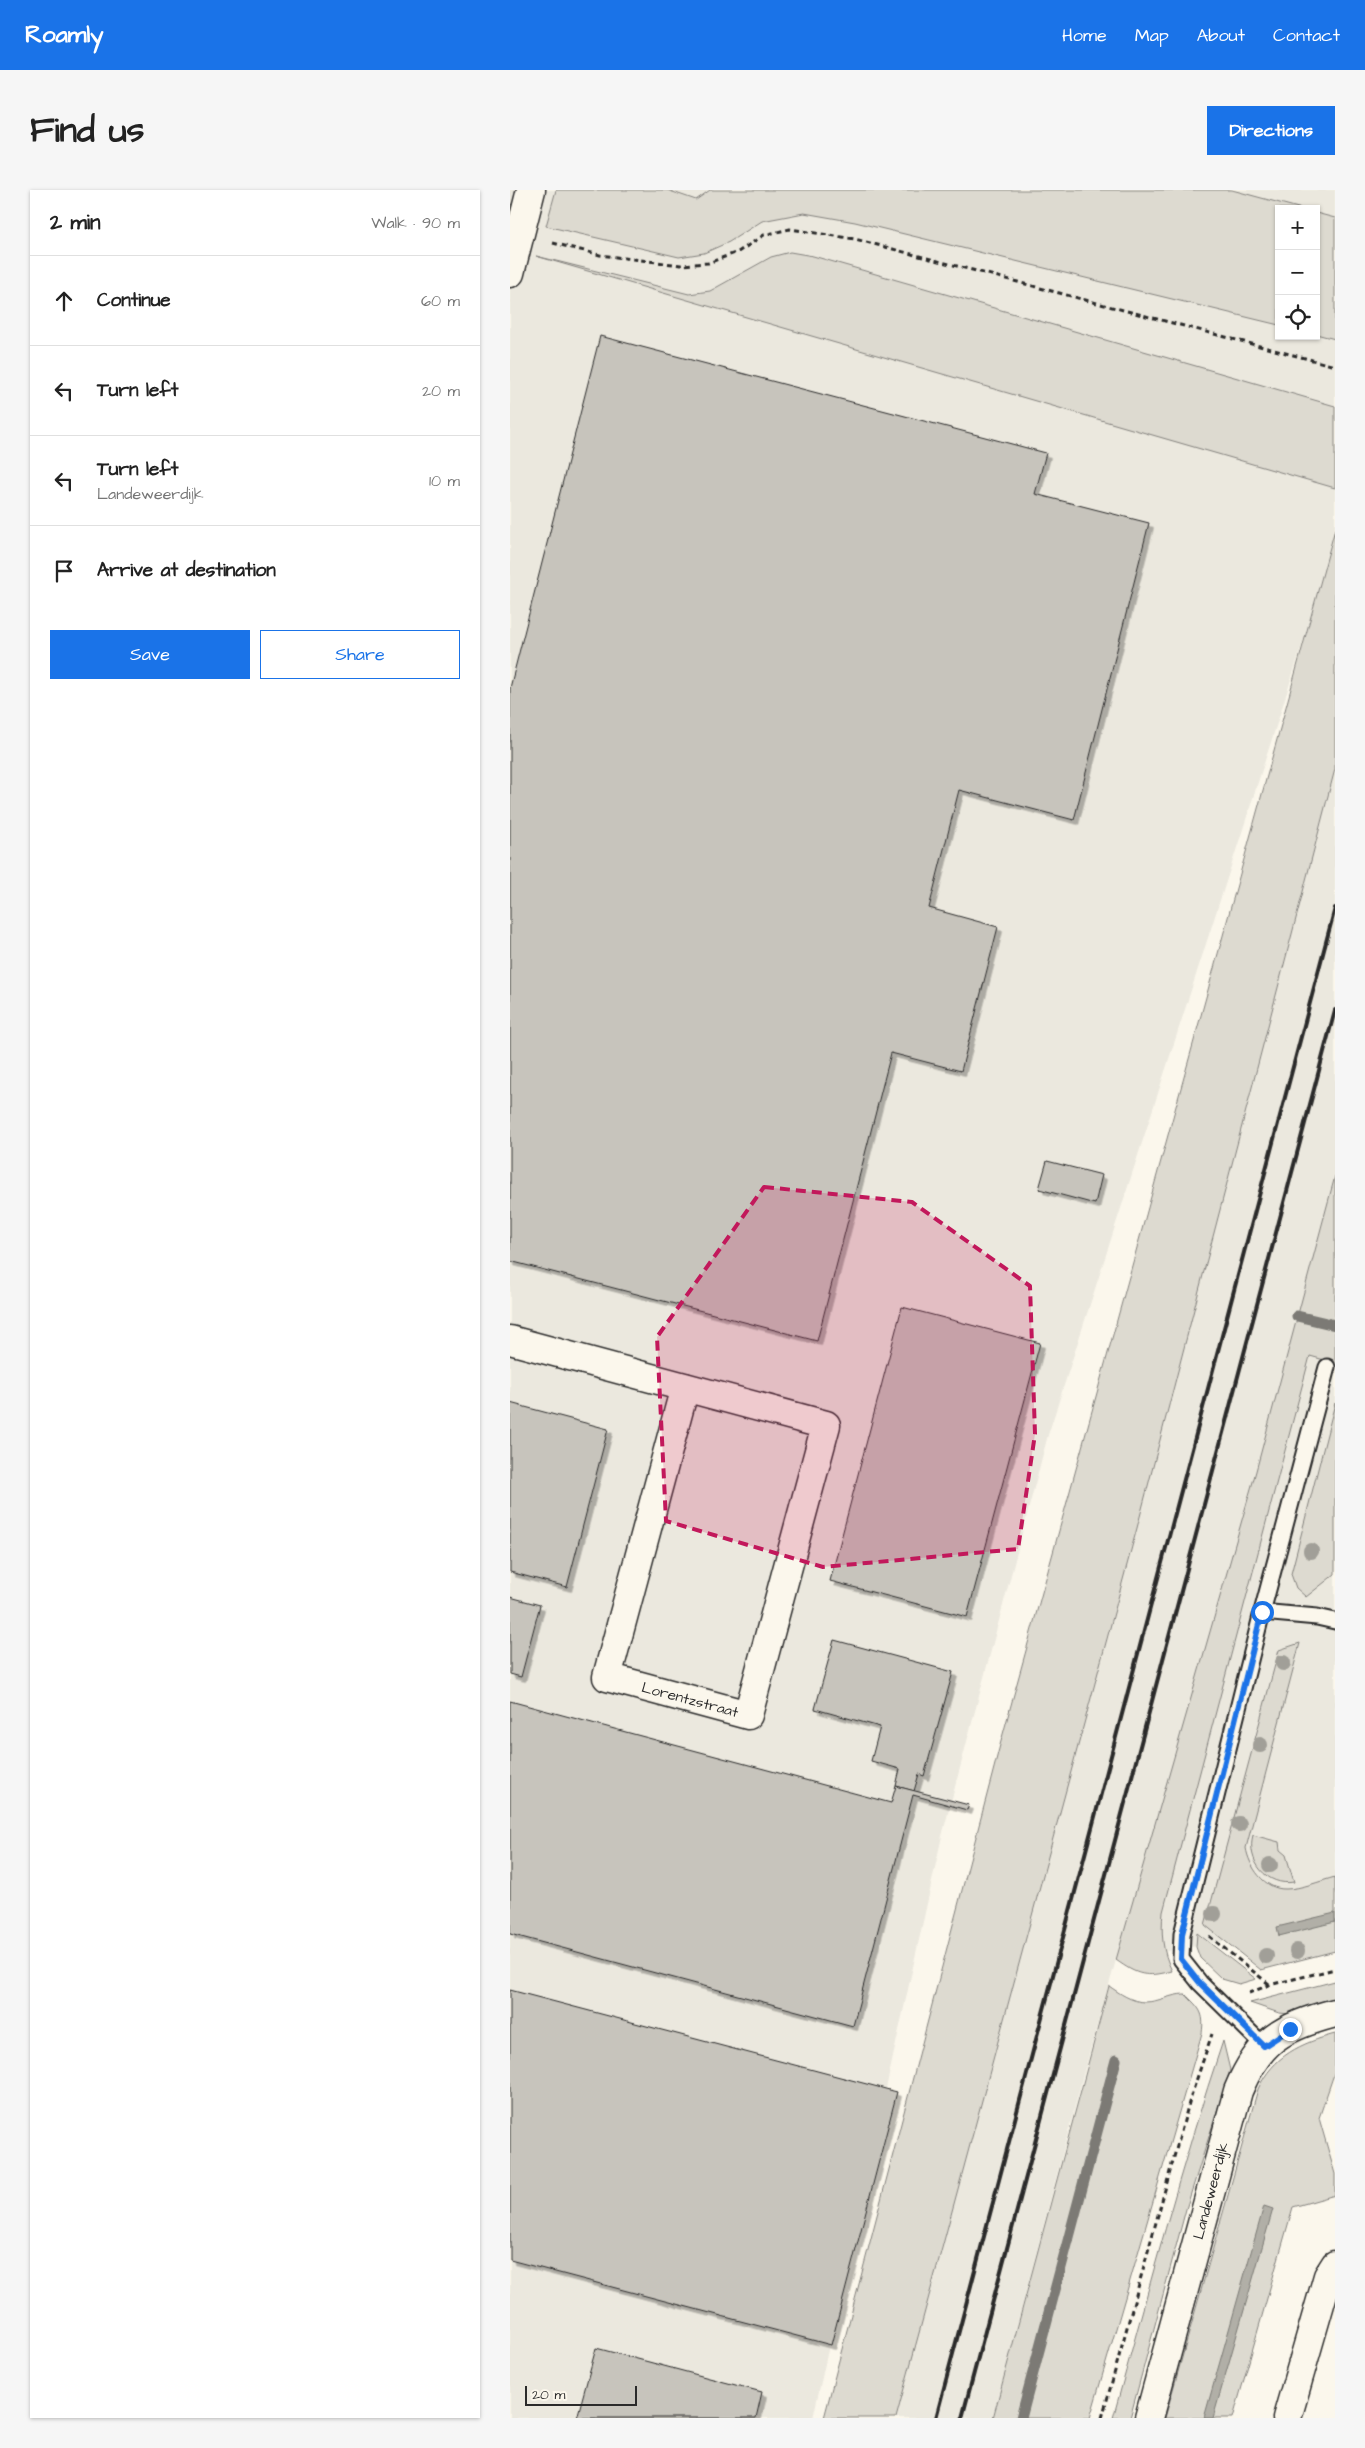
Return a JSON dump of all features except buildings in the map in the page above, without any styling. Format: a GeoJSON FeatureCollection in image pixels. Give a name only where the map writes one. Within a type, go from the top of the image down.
{"type":"FeatureCollection","features":[{"type":"Feature","properties":{"kind":"street"},"geometry":{"type":"LineString","coordinates":[[510,273],[531,190]]}},
{"type":"Feature","properties":{"kind":"street","name":"Lorentzstraat"},"geometry":{"type":"LineString","coordinates":[[510,1340],[685,1387],[826,1425],[748,1715],[607,1678],[685,1387]]}},
{"type":"Feature","properties":{"kind":"street","name":"Landeweerdijk"},"geometry":{"type":"LineString","coordinates":[[1150,2418],[1238,2091],[1248,2066],[1264,2046],[1290,2029],[1312,2019],[1335,2013]]}},
{"type":"Feature","properties":{"kind":"street"},"geometry":{"type":"LineString","coordinates":[[1287,2418],[1328,2276],[1335,2265]]}},
{"type":"Feature","properties":{"kind":"lane"},"geometry":{"type":"LineString","coordinates":[[1264,2046],[1200,1983],[1181,1959],[1182,1934],[1262,1612],[1327,1367]]}},
{"type":"Feature","properties":{"kind":"lane"},"geometry":{"type":"LineString","coordinates":[[1262,1612],[1317,1617],[1335,1621]]}},
{"type":"Feature","properties":{"kind":"path"},"geometry":{"type":"LineString","coordinates":[[519,234],[600,255],[681,265],[708,263],[738,252],[764,235],[790,229],[855,239],[1335,366]]}},
{"type":"Feature","properties":{"kind":"path"},"geometry":{"type":"LineString","coordinates":[[1186,1918],[1269,1985]]}},
{"type":"Feature","properties":{"kind":"highlighted area"},"geometry":{"type":"Polygon","coordinates":[[[764,1187],[912,1202],[1030,1286],[1035,1434],[1018,1549],[823,1567],[666,1521],[657,1337],[764,1187]]]}},
{"type":"Feature","properties":{"kind":"shaded area"},"geometry":{"type":"Polygon","coordinates":[[[510,190],[1335,190],[1335,543],[1048,1435],[942,1836],[813,2418],[510,2418],[510,190]]]}},
{"type":"Feature","properties":{"kind":"shaded area"},"geometry":{"type":"Polygon","coordinates":[[[556,190],[667,190],[696,200],[710,190],[1232,190],[1287,205],[1275,205],[1275,324],[855,222],[804,213],[762,221],[729,242],[704,253],[679,257],[546,226],[556,190]]]}},
{"type":"Feature","properties":{"kind":"shaded area"},"geometry":{"type":"Polygon","coordinates":[[[1320,214],[1335,218],[1335,339],[1320,335],[1320,214]]]}},
{"type":"Feature","properties":{"kind":"shaded area"},"geometry":{"type":"Polygon","coordinates":[[[790,252],[813,256],[1335,406],[1335,488],[536,256],[689,294],[710,291],[771,257],[790,252]]]}},
{"type":"Feature","properties":{"kind":"shaded area"},"geometry":{"type":"Polygon","coordinates":[[[1335,529],[1335,769],[1137,1528],[896,2418],[824,2418],[1000,1745],[1335,529]]]}},
{"type":"Feature","properties":{"kind":"shaded area"},"geometry":{"type":"Polygon","coordinates":[[[1335,769],[1335,1918],[1278,1932],[1116,1960],[1083,2076],[993,2418],[896,2418],[1137,1528],[1335,769]]]}},
{"type":"Feature","properties":{"kind":"shaded area"},"geometry":{"type":"Polygon","coordinates":[[[1335,1176],[1335,1363],[1310,1356],[1163,1912],[1163,1942],[1172,1971],[1148,1975],[1142,1974],[1116,1960],[1256,1471],[1335,1176]]]}},
{"type":"Feature","properties":{"kind":"shaded area"},"geometry":{"type":"Polygon","coordinates":[[[1335,1403],[1335,1574],[1306,1597],[1296,1588],[1291,1574],[1335,1403]]]}},
{"type":"Feature","properties":{"kind":"shaded area"},"geometry":{"type":"Polygon","coordinates":[[[1300,1643],[1246,1848],[1254,1869],[1271,1886],[1286,1889],[1298,1888],[1335,1877],[1335,1951],[1261,1970],[1205,1925],[1279,1650],[1300,1643]]]}},
{"type":"Feature","properties":{"kind":"shaded area"},"geometry":{"type":"Polygon","coordinates":[[[1253,1835],[1279,1842],[1280,1850],[1286,1855],[1294,1882],[1275,1880],[1261,1870],[1253,1854],[1253,1835]]]}},
{"type":"Feature","properties":{"kind":"shaded area"},"geometry":{"type":"Polygon","coordinates":[[[1335,1913],[1335,1922],[1279,1936],[1277,1927],[1335,1913]]]}},
{"type":"Feature","properties":{"kind":"shaded area"},"geometry":{"type":"Polygon","coordinates":[[[1197,1933],[1256,1979],[1239,1984],[1222,1979],[1200,1958],[1196,1947],[1197,1933]]]}},
{"type":"Feature","properties":{"kind":"shaded area"},"geometry":{"type":"Polygon","coordinates":[[[1335,1981],[1335,1999],[1303,2008],[1291,2014],[1279,2013],[1250,2003],[1335,1981]]]}},
{"type":"Feature","properties":{"kind":"shaded area"},"geometry":{"type":"Polygon","coordinates":[[[1109,1986],[1126,1997],[1140,2002],[1150,2002],[1185,1994],[1202,2015],[1202,2033],[1090,2418],[993,2418],[1109,1986]]]}},
{"type":"Feature","properties":{"kind":"shaded area"},"geometry":{"type":"Polygon","coordinates":[[[1335,2034],[1335,2071],[1319,2118],[1335,2174],[1335,2195],[1293,2207],[1233,2418],[1165,2418],[1258,2089],[1272,2068],[1289,2052],[1335,2034]]]}},
{"type":"Feature","properties":{"kind":"shaded area"},"geometry":{"type":"Polygon","coordinates":[[[1223,2041],[1230,2070],[1186,2209],[1130,2418],[1113,2418],[1179,2182],[1223,2041]]]}},
{"type":"Feature","properties":{"kind":"shaded area"},"geometry":{"type":"Polygon","coordinates":[[[1264,2206],[1273,2209],[1213,2418],[1204,2418],[1264,2206]]]}},
{"type":"Feature","properties":{"kind":"waterway"},"geometry":{"type":"LineString","coordinates":[[1297,1316],[1335,1325]]}},
{"type":"Feature","properties":{"kind":"waterway"},"geometry":{"type":"LineString","coordinates":[[1021,2418],[1116,2060]]}},
{"type":"Feature","properties":{"kind":"railway"},"geometry":{"type":"LineString","coordinates":[[936,2418],[1335,908]]}},
{"type":"Feature","properties":{"kind":"railway"},"geometry":{"type":"LineString","coordinates":[[962,2418],[1335,1010]]}},
{"type":"Feature","properties":{"kind":"route"},"geometry":{"type":"LineString","coordinates":[[1262,1612],[1182,1934],[1181,1959],[1200,1983],[1264,2046],[1290,2029]]}}]}
